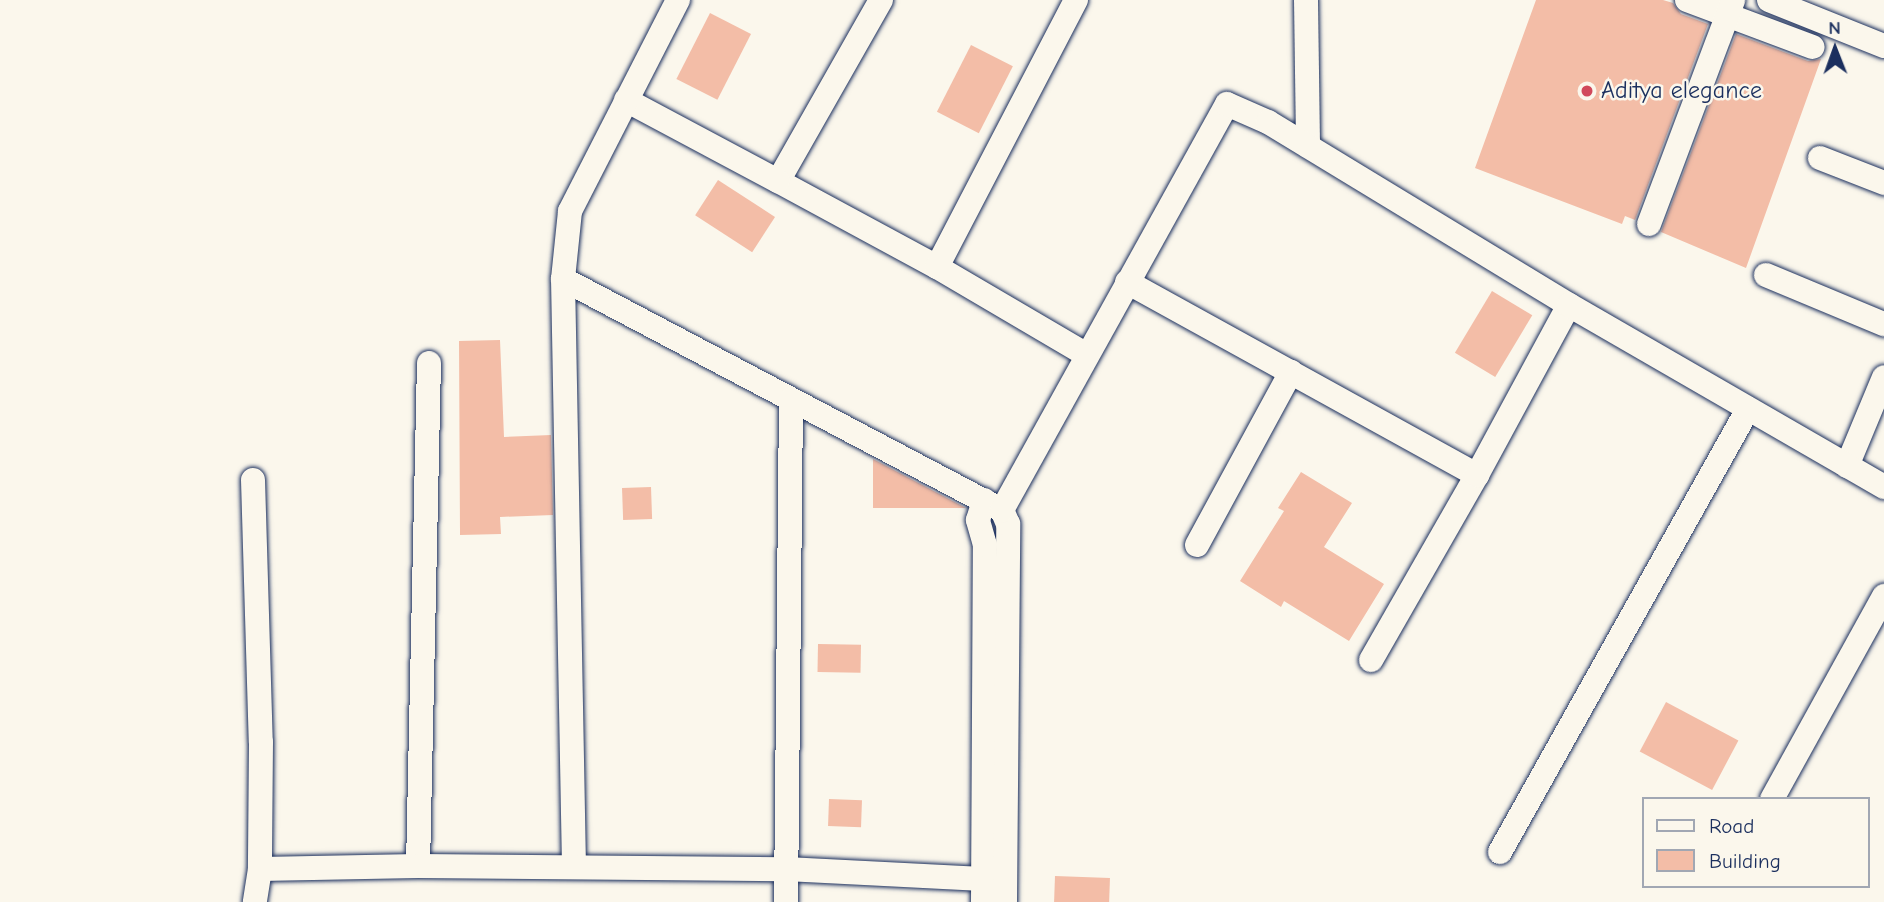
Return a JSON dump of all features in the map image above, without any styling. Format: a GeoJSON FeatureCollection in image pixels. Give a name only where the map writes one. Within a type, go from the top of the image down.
{"type":"FeatureCollection","features":[{"type":"Feature","properties":{"kind":"street"},"geometry":{"type":"LineString","coordinates":[[575,867],[563,279],[570,211],[678,0]]}},
{"type":"Feature","properties":{"kind":"street"},"geometry":{"type":"LineString","coordinates":[[778,181],[881,0]]}},
{"type":"Feature","properties":{"kind":"street"},"geometry":{"type":"LineString","coordinates":[[937,267],[1076,0]]}},
{"type":"Feature","properties":{"kind":"street"},"geometry":{"type":"LineString","coordinates":[[1306,0],[1308,146]]}},
{"type":"Feature","properties":{"kind":"street"},"geometry":{"type":"LineString","coordinates":[[1688,0],[1722,6],[1813,47]]}},
{"type":"Feature","properties":{"kind":"street"},"geometry":{"type":"LineString","coordinates":[[1769,0],[1884,46]]}},
{"type":"Feature","properties":{"kind":"street"},"geometry":{"type":"LineString","coordinates":[[1649,224],[1722,6]]}},
{"type":"Feature","properties":{"kind":"street"},"geometry":{"type":"LineString","coordinates":[[626,100],[937,267],[1087,355]]}},
{"type":"Feature","properties":{"kind":"street"},"geometry":{"type":"LineString","coordinates":[[993,505],[1087,355],[1227,104],[1268,122],[1569,305],[1884,487]]}},
{"type":"Feature","properties":{"kind":"street"},"geometry":{"type":"LineString","coordinates":[[1820,158],[1884,183]]}},
{"type":"Feature","properties":{"kind":"street"},"geometry":{"type":"LineString","coordinates":[[1766,275],[1884,324]]}},
{"type":"Feature","properties":{"kind":"street"},"geometry":{"type":"LineString","coordinates":[[260,869],[418,866],[786,870],[983,890],[995,544],[1008,524],[993,505],[563,279]]}},
{"type":"Feature","properties":{"kind":"street"},"geometry":{"type":"LineString","coordinates":[[1127,282],[1478,475]]}},
{"type":"Feature","properties":{"kind":"street"},"geometry":{"type":"LineString","coordinates":[[1371,660],[1478,475],[1569,305]]}},
{"type":"Feature","properties":{"kind":"street"},"geometry":{"type":"LineString","coordinates":[[418,866],[429,363]]}},
{"type":"Feature","properties":{"kind":"street"},"geometry":{"type":"LineString","coordinates":[[1197,545],[1291,372]]}},
{"type":"Feature","properties":{"kind":"street"},"geometry":{"type":"LineString","coordinates":[[1847,466],[1884,377]]}},
{"type":"Feature","properties":{"kind":"street"},"geometry":{"type":"LineString","coordinates":[[786,902],[791,400]]}},
{"type":"Feature","properties":{"kind":"street"},"geometry":{"type":"LineString","coordinates":[[1500,852],[1748,410]]}},
{"type":"Feature","properties":{"kind":"street"},"geometry":{"type":"LineString","coordinates":[[253,480],[261,742],[260,869],[255,902]]}},
{"type":"Feature","properties":{"kind":"street"},"geometry":{"type":"LineString","coordinates":[[995,544],[1005,902]]}},
{"type":"Feature","properties":{"kind":"street"},"geometry":{"type":"LineString","coordinates":[[1773,797],[1884,596]]}},
{"type":"Feature","properties":{"kind":"building","name":"Aditya elegance"},"geometry":{"type":"Polygon","coordinates":[[[1536,0],[1663,0],[1673,3],[1681,14],[1708,24],[1635,220],[1625,216],[1622,224],[1475,168],[1536,0]]]}},
{"type":"Feature","properties":{"kind":"building"},"geometry":{"type":"Polygon","coordinates":[[[710,13],[751,34],[717,100],[676,79],[710,13]]]}},
{"type":"Feature","properties":{"kind":"building"},"geometry":{"type":"Polygon","coordinates":[[[1736,34],[1808,61],[1821,59],[1746,268],[1661,232],[1736,34]]]}},
{"type":"Feature","properties":{"kind":"building"},"geometry":{"type":"Polygon","coordinates":[[[971,45],[1013,66],[979,133],[937,112],[971,45]]]}},
{"type":"Feature","properties":{"kind":"building"},"geometry":{"type":"Polygon","coordinates":[[[718,180],[775,217],[752,252],[695,215],[718,180]]]}},
{"type":"Feature","properties":{"kind":"building"},"geometry":{"type":"Polygon","coordinates":[[[1492,291],[1532,315],[1495,377],[1455,353],[1492,291]]]}},
{"type":"Feature","properties":{"kind":"building"},"geometry":{"type":"Polygon","coordinates":[[[500,340],[504,437],[551,435],[553,515],[500,517],[501,534],[460,535],[459,341],[500,340]]]}},
{"type":"Feature","properties":{"kind":"building"},"geometry":{"type":"Polygon","coordinates":[[[873,459],[966,508],[873,508],[873,459]]]}},
{"type":"Feature","properties":{"kind":"building"},"geometry":{"type":"Polygon","coordinates":[[[1301,472],[1352,503],[1324,547],[1384,584],[1349,641],[1284,601],[1281,607],[1240,581],[1284,511],[1278,508],[1301,472]]]}},
{"type":"Feature","properties":{"kind":"building"},"geometry":{"type":"Polygon","coordinates":[[[651,487],[652,519],[623,520],[622,488],[651,487]]]}},
{"type":"Feature","properties":{"kind":"building"},"geometry":{"type":"Polygon","coordinates":[[[818,644],[861,645],[861,673],[818,672],[818,644]]]}},
{"type":"Feature","properties":{"kind":"building"},"geometry":{"type":"Polygon","coordinates":[[[1666,702],[1738,740],[1712,790],[1640,751],[1666,702]]]}},
{"type":"Feature","properties":{"kind":"building"},"geometry":{"type":"Polygon","coordinates":[[[829,799],[862,800],[861,827],[828,826],[829,799]]]}},
{"type":"Feature","properties":{"kind":"building"},"geometry":{"type":"Polygon","coordinates":[[[1055,876],[1110,878],[1109,902],[1054,902],[1055,876]]]}},
{"type":"Feature","properties":{"kind":"place","name":"Aditya elegance"},"geometry":{"type":"Point","coordinates":[1587,91]}}]}
